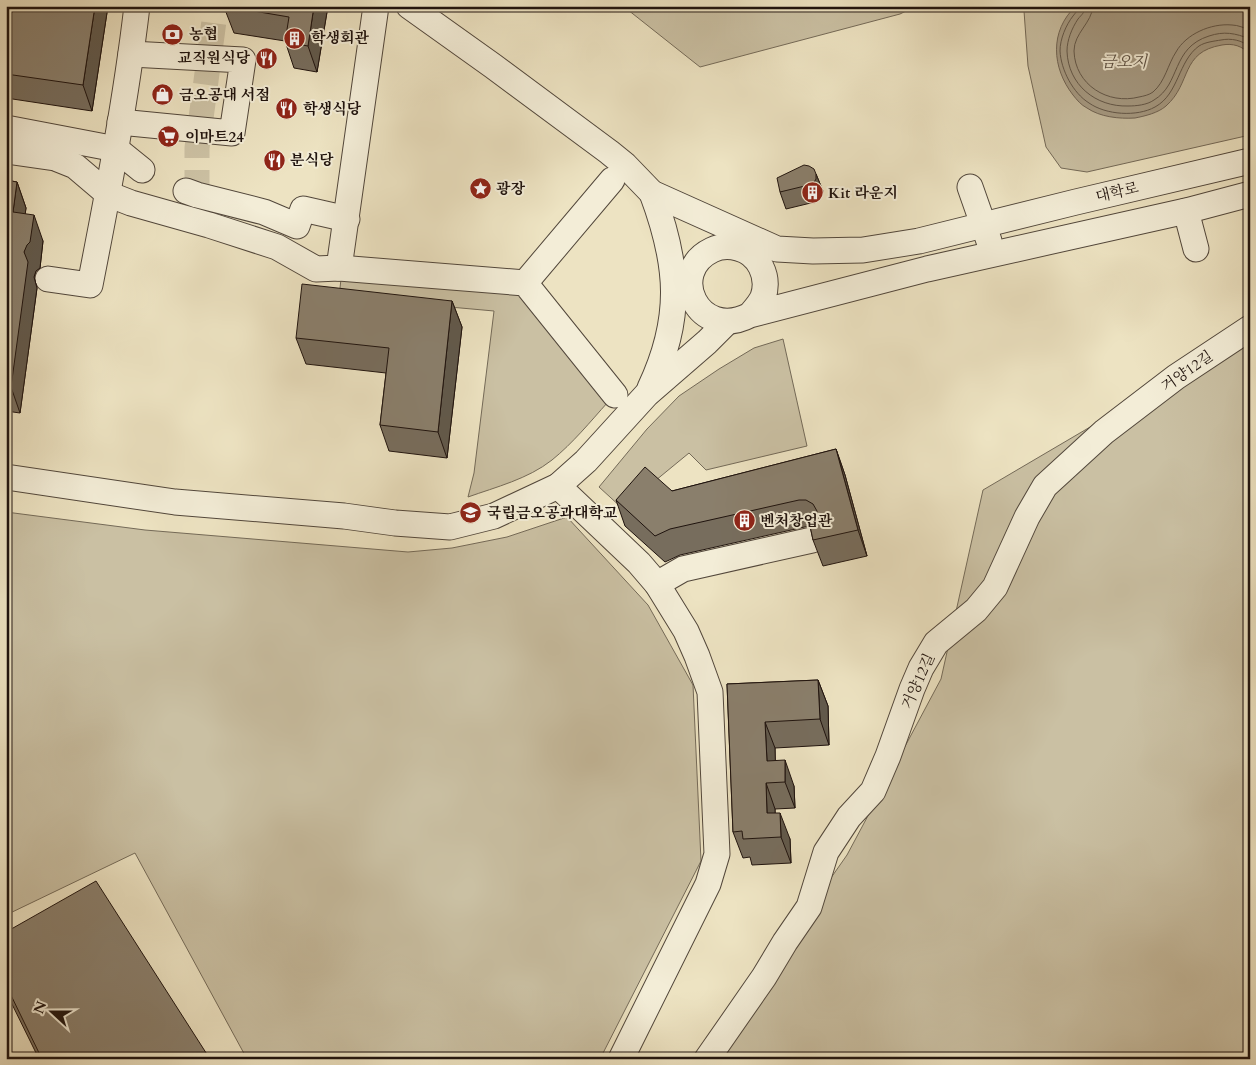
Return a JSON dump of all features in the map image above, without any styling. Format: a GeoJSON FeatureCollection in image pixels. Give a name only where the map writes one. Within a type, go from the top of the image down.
{"type":"FeatureCollection","features":[{"type":"Feature","properties":{"kind":"street"},"geometry":{"type":"LineString","coordinates":[[48,279],[90,286],[116,149],[137,6]]}},
{"type":"Feature","properties":{"kind":"street"},"geometry":{"type":"LineString","coordinates":[[339,268],[376,6]]}},
{"type":"Feature","properties":{"kind":"street"},"geometry":{"type":"LineString","coordinates":[[410,6],[609,152],[625,165],[652,193],[777,249]]}},
{"type":"Feature","properties":{"kind":"street"},"geometry":{"type":"LineString","coordinates":[[120,122],[232,133],[243,60],[131,54]]}},
{"type":"Feature","properties":{"kind":"street"},"geometry":{"type":"LineString","coordinates":[[6,128],[116,149],[142,170]]}},
{"type":"Feature","properties":{"kind":"street"},"geometry":{"type":"LineString","coordinates":[[6,151],[55,158],[75,166],[108,194],[131,203],[277,247],[316,269],[339,268],[525,283],[615,395]]}},
{"type":"Feature","properties":{"kind":"street","name":"대학로"},"geometry":{"type":"LineString","coordinates":[[740,248],[813,252],[863,250],[919,241],[1250,161]]}},
{"type":"Feature","properties":{"kind":"street"},"geometry":{"type":"LineString","coordinates":[[525,283],[612,180]]}},
{"type":"Feature","properties":{"kind":"street"},"geometry":{"type":"LineString","coordinates":[[970,187],[993,255]]}},
{"type":"Feature","properties":{"kind":"street"},"geometry":{"type":"LineString","coordinates":[[186,191],[264,212],[297,226],[303,209],[346,218]]}},
{"type":"Feature","properties":{"kind":"street"},"geometry":{"type":"LineString","coordinates":[[652,193],[669,244],[690,284],[692,296],[697,306],[705,315],[716,320],[738,319],[862,285],[1250,194]]}},
{"type":"Feature","properties":{"kind":"street"},"geometry":{"type":"LineString","coordinates":[[209,225],[213,199]]}},
{"type":"Feature","properties":{"kind":"street"},"geometry":{"type":"LineString","coordinates":[[1186,210],[1196,249]]}},
{"type":"Feature","properties":{"kind":"street"},"geometry":{"type":"LineString","coordinates":[[648,394],[670,334],[675,298],[669,244]]}},
{"type":"Feature","properties":{"kind":"street"},"geometry":{"type":"LineString","coordinates":[[6,478],[175,502],[344,516],[395,524],[450,527],[494,516],[558,486],[586,461],[648,394],[708,342],[758,306],[764,296],[766,284],[759,262],[751,254],[740,248],[729,246],[717,248],[706,253],[694,266],[690,284]]}},
{"type":"Feature","properties":{"kind":"street","name":"거양12길"},"geometry":{"type":"LineString","coordinates":[[707,1059],[764,977],[809,907],[826,852],[849,817],[873,791],[888,756],[912,689],[921,668],[936,642],[976,610],[995,587],[1027,517],[1044,486],[1111,426],[1176,377],[1250,328]]}},
{"type":"Feature","properties":{"kind":"street"},"geometry":{"type":"LineString","coordinates":[[558,486],[638,563],[656,584],[686,631],[698,656],[710,692],[717,854],[704,892],[621,1059]]}},
{"type":"Feature","properties":{"kind":"street"},"geometry":{"type":"LineString","coordinates":[[656,584],[683,569],[812,540]]}},
{"type":"Feature","properties":{"kind":"shaded area"},"geometry":{"type":"Polygon","coordinates":[[[623,6],[916,6],[900,14],[700,67],[623,6]]]}},
{"type":"Feature","properties":{"kind":"shaded area"},"geometry":{"type":"Polygon","coordinates":[[[1029,6],[1250,6],[1250,135],[1087,172],[1061,168],[1046,147],[1028,66],[1024,11],[1029,6]]]}},
{"type":"Feature","properties":{"kind":"shaded area"},"geometry":{"type":"Polygon","coordinates":[[[342,270],[523,289],[608,402],[567,447],[543,467],[512,482],[468,497],[474,473],[494,311],[339,297],[342,270]]]}},
{"type":"Feature","properties":{"kind":"shaded area"},"geometry":{"type":"Polygon","coordinates":[[[1250,333],[1250,1059],[704,1059],[847,855],[941,679],[983,490],[1250,333]]]}},
{"type":"Feature","properties":{"kind":"shaded area"},"geometry":{"type":"Polygon","coordinates":[[[783,339],[807,446],[706,470],[689,453],[622,508],[599,487],[647,429],[679,396],[754,348],[783,339]]]}},
{"type":"Feature","properties":{"kind":"shaded area"},"geometry":{"type":"Polygon","coordinates":[[[6,512],[145,530],[408,552],[452,548],[507,537],[567,517],[648,605],[693,685],[701,861],[600,1059],[247,1059],[135,853],[6,915],[6,512]]]}},
{"type":"Feature","properties":{"kind":"water","name":"금오지"},"geometry":{"type":"Polygon","coordinates":[[[1076,6],[1250,6],[1250,54],[1241,47],[1230,44],[1209,49],[1199,54],[1193,61],[1180,88],[1163,108],[1151,114],[1135,118],[1116,118],[1104,115],[1085,107],[1076,99],[1066,84],[1058,62],[1058,38],[1061,27],[1067,16],[1076,6]]]}},
{"type":"Feature","properties":{"kind":"building"},"geometry":{"type":"Polygon","coordinates":[[[6,6],[95,6],[83,85],[6,74],[6,6]]]}},
{"type":"Feature","properties":{"kind":"building"},"geometry":{"type":"Polygon","coordinates":[[[224,6],[314,6],[308,46],[285,42],[289,17],[224,6]]]}},
{"type":"Feature","properties":{"kind":"building"},"geometry":{"type":"Polygon","coordinates":[[[804,165],[814,169],[816,179],[813,184],[780,192],[777,178],[804,165]]]}},
{"type":"Feature","properties":{"kind":"building"},"geometry":{"type":"Polygon","coordinates":[[[6,180],[17,182],[13,212],[34,215],[30,242],[24,252],[28,262],[11,387],[6,386],[6,180]]]}},
{"type":"Feature","properties":{"kind":"building"},"geometry":{"type":"Polygon","coordinates":[[[302,284],[452,301],[438,432],[380,425],[389,348],[296,338],[302,284]]]}},
{"type":"Feature","properties":{"kind":"building"},"geometry":{"type":"Polygon","coordinates":[[[836,449],[858,530],[813,540],[810,526],[816,519],[817,511],[813,504],[806,500],[799,500],[670,529],[655,536],[616,500],[645,467],[672,491],[836,449]]]}},
{"type":"Feature","properties":{"kind":"building"},"geometry":{"type":"Polygon","coordinates":[[[818,680],[820,719],[765,722],[767,761],[785,760],[785,782],[766,783],[767,813],[780,813],[781,837],[743,839],[742,831],[733,832],[727,684],[818,680]]]}},
{"type":"Feature","properties":{"kind":"building"},"geometry":{"type":"Polygon","coordinates":[[[96,881],[210,1059],[42,1059],[6,985],[6,932],[96,881]]]}},
{"type":"Feature","properties":{"kind":"tunnel"},"geometry":{"type":"LineString","coordinates":[[197,195],[197,148],[216,6]]}},
{"type":"Feature","properties":{"kind":"place","name":"농협"},"geometry":{"type":"Point","coordinates":[173,34]}},
{"type":"Feature","properties":{"kind":"place","name":"학생회관"},"geometry":{"type":"Point","coordinates":[295,38]}},
{"type":"Feature","properties":{"kind":"place","name":"교직원식당"},"geometry":{"type":"Point","coordinates":[266,58]}},
{"type":"Feature","properties":{"kind":"place","name":"금오공대 서점"},"geometry":{"type":"Point","coordinates":[163,95]}},
{"type":"Feature","properties":{"kind":"place","name":"학생식당"},"geometry":{"type":"Point","coordinates":[287,109]}},
{"type":"Feature","properties":{"kind":"place","name":"이마트24"},"geometry":{"type":"Point","coordinates":[169,137]}},
{"type":"Feature","properties":{"kind":"place","name":"분식당"},"geometry":{"type":"Point","coordinates":[274,160]}},
{"type":"Feature","properties":{"kind":"place","name":"광장"},"geometry":{"type":"Point","coordinates":[480,189]}},
{"type":"Feature","properties":{"kind":"place","name":"Kit 라운지"},"geometry":{"type":"Point","coordinates":[812,193]}},
{"type":"Feature","properties":{"kind":"place","name":"국립금오공과대학교"},"geometry":{"type":"Point","coordinates":[471,513]}},
{"type":"Feature","properties":{"kind":"place","name":"벤처창업관"},"geometry":{"type":"Point","coordinates":[744,521]}}]}
